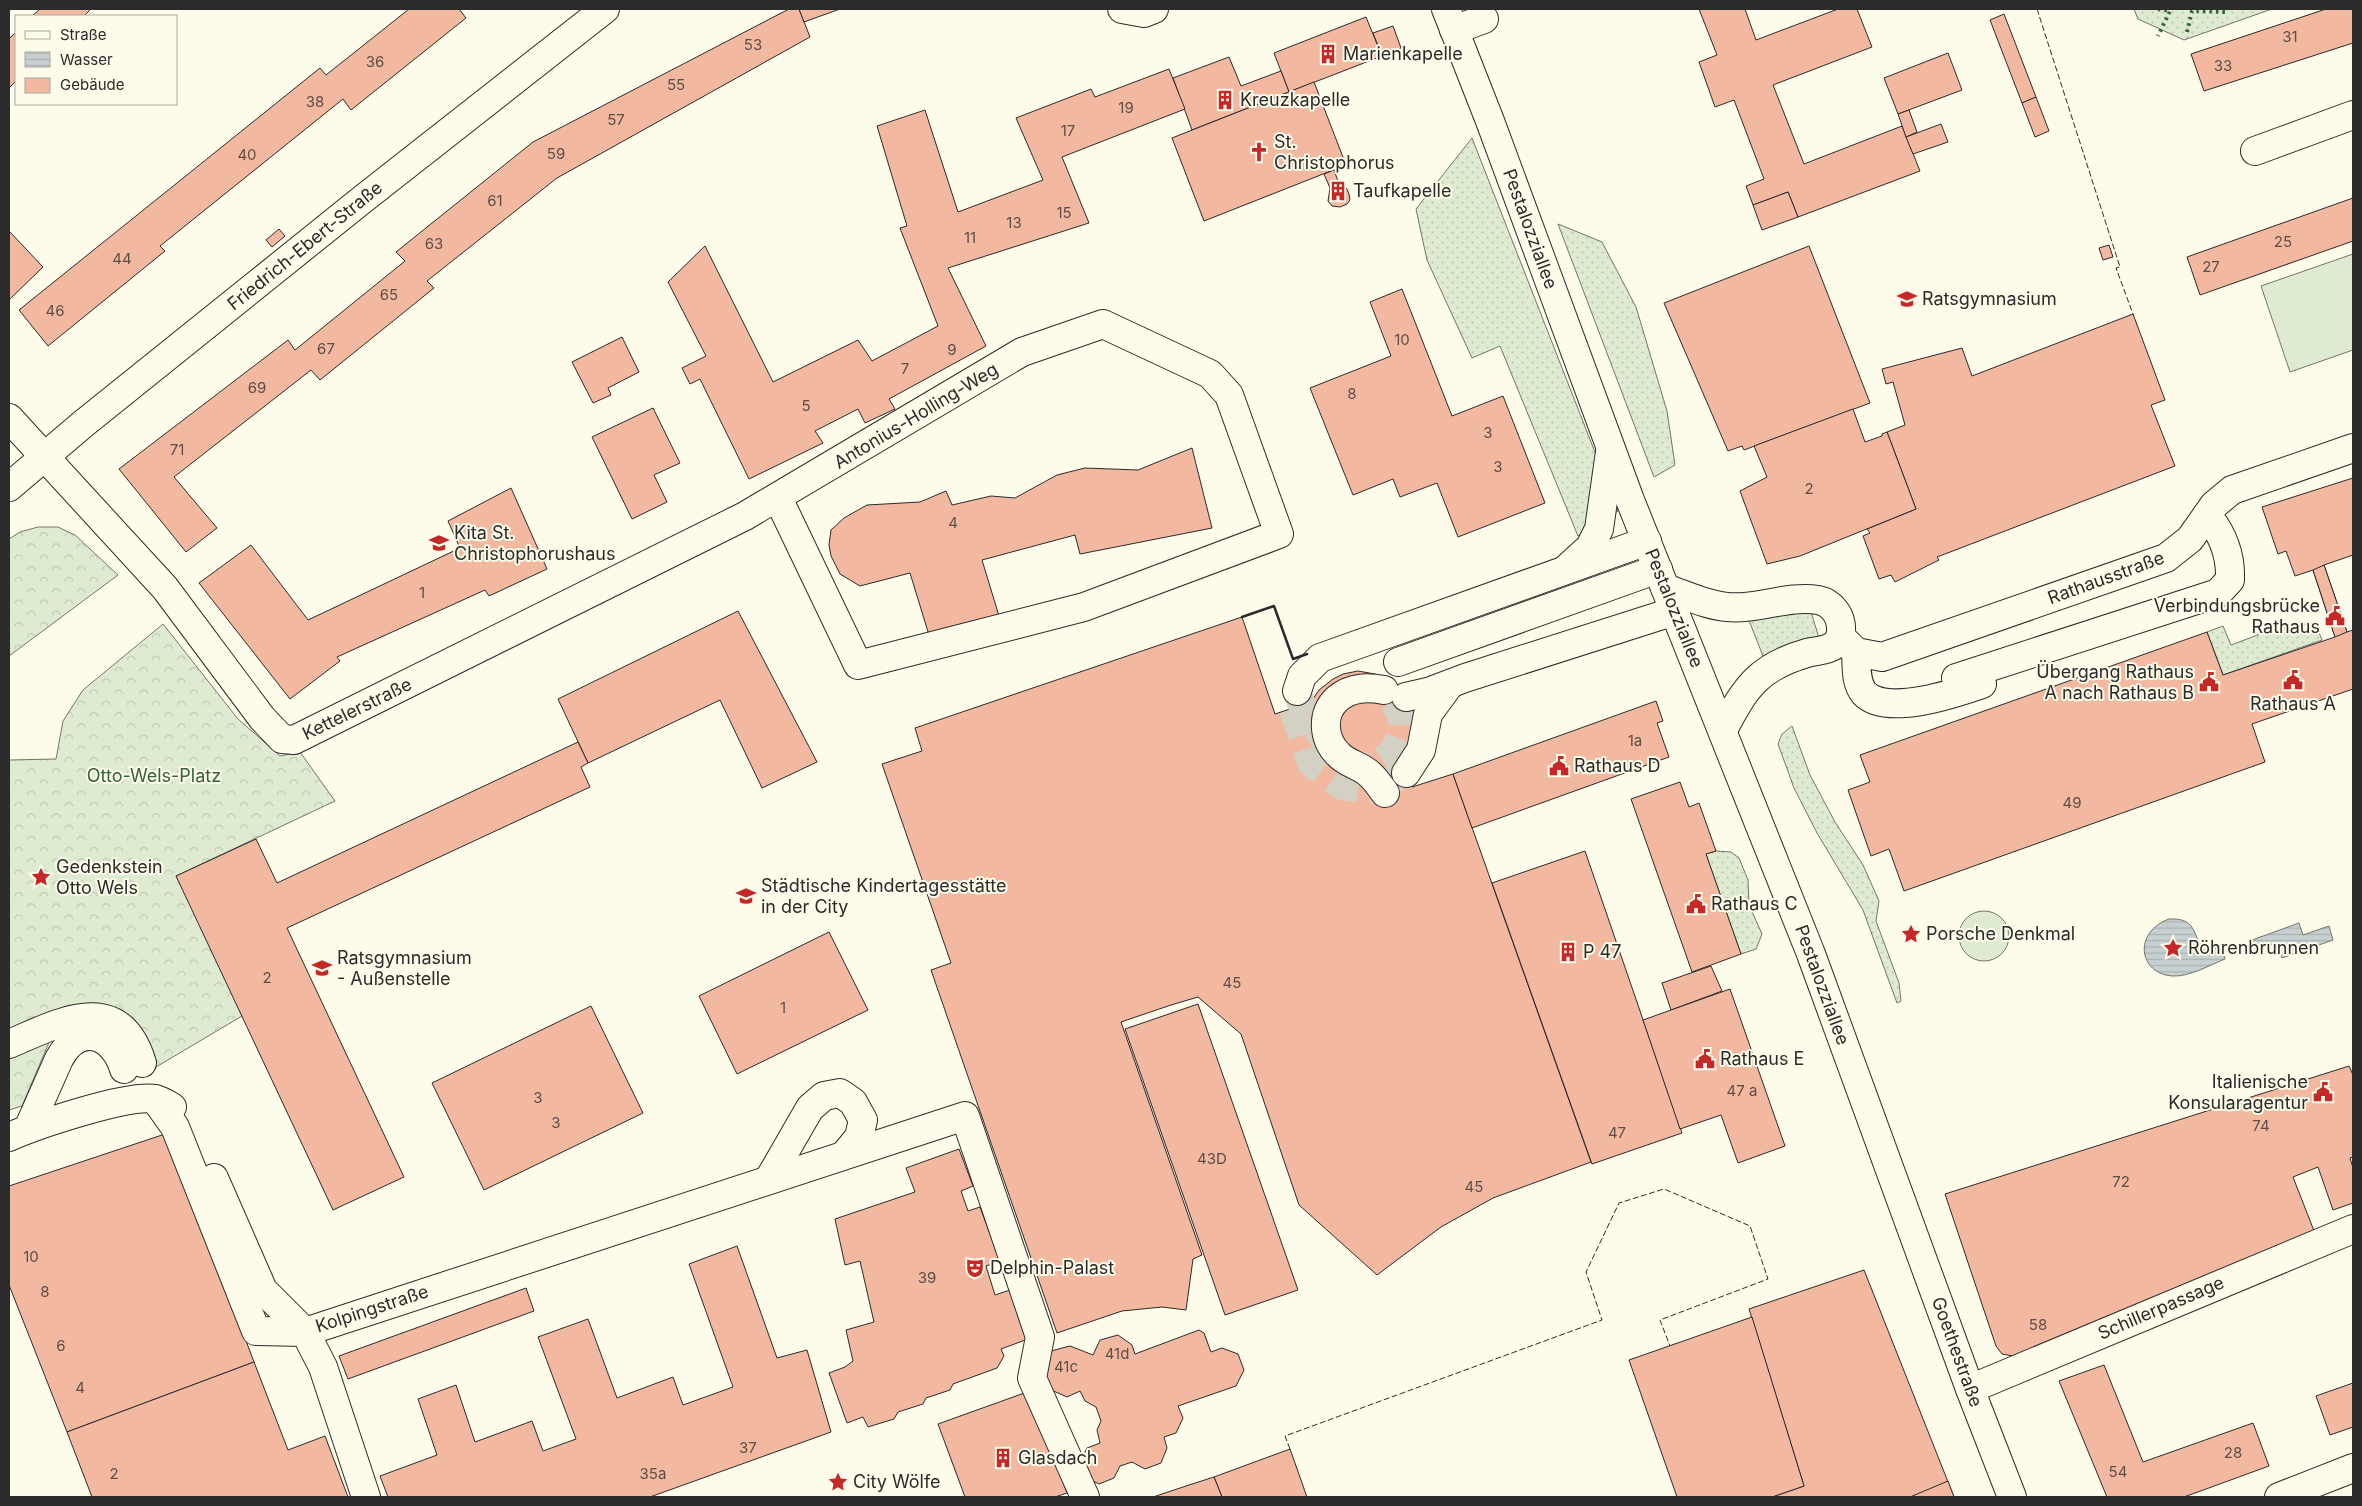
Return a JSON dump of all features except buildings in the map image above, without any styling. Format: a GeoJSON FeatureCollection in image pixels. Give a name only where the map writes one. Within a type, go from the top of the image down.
{"type":"FeatureCollection","features":[{"type":"Feature","properties":{"kind":"street","name":"Friedrich-Ebert-Straße"},"geometry":{"type":"LineString","coordinates":[[9,487],[355,205],[605,9]]}},
{"type":"Feature","properties":{"kind":"street"},"geometry":{"type":"LineString","coordinates":[[1122,9],[1144,13],[1154,9]]}},
{"type":"Feature","properties":{"kind":"street"},"geometry":{"type":"LineString","coordinates":[[1450,20],[1484,19]]}},
{"type":"Feature","properties":{"kind":"street","name":"Pestalozziallee"},"geometry":{"type":"LineString","coordinates":[[1450,20],[1611,448],[1811,954],[1904,1206]]}},
{"type":"Feature","properties":{"kind":"street"},"geometry":{"type":"LineString","coordinates":[[2255,151],[2353,115]]}},
{"type":"Feature","properties":{"kind":"street","name":"Antonius-Holling-Weg"},"geometry":{"type":"LineString","coordinates":[[735,521],[778,498],[1022,352],[1103,324],[1210,374],[1228,395],[1279,534],[1084,607],[858,665],[778,498]]}},
{"type":"Feature","properties":{"kind":"street","name":"Kettelerstraße"},"geometry":{"type":"LineString","coordinates":[[9,418],[165,588],[262,718],[282,739],[294,740],[735,521]]}},
{"type":"Feature","properties":{"kind":"street"},"geometry":{"type":"LineString","coordinates":[[1564,572],[1590,547],[1599,529],[1611,448]]}},
{"type":"Feature","properties":{"kind":"street","name":"Rathausstraße"},"geometry":{"type":"LineString","coordinates":[[1848,645],[1882,657],[2166,558],[2190,539],[2222,496],[2232,490],[2353,448]]}},
{"type":"Feature","properties":{"kind":"street"},"geometry":{"type":"LineString","coordinates":[[1956,678],[2218,593],[2230,580],[2231,564],[2219,530],[2207,515]]}},
{"type":"Feature","properties":{"kind":"street"},"geometry":{"type":"LineString","coordinates":[[1297,691],[1302,676],[1320,658],[1647,541]]}},
{"type":"Feature","properties":{"kind":"street"},"geometry":{"type":"LineString","coordinates":[[1385,793],[1368,772],[1338,755],[1329,742],[1325,726],[1328,712],[1336,700],[1349,692],[1366,687],[1395,693],[1428,692],[1666,589]]}},
{"type":"Feature","properties":{"kind":"street"},"geometry":{"type":"LineString","coordinates":[[1398,662],[1666,589],[1713,606],[1730,608],[1753,607],[1798,600],[1819,600],[1832,606],[1842,621],[1858,680],[1864,693],[1877,702],[1887,705],[1958,692],[2111,643]]}},
{"type":"Feature","properties":{"kind":"street"},"geometry":{"type":"LineString","coordinates":[[1723,730],[1741,696],[1766,671],[1808,653],[1834,646],[1848,645]]}},
{"type":"Feature","properties":{"kind":"street"},"geometry":{"type":"LineString","coordinates":[[1406,772],[1421,750],[1428,714],[1450,684]]}},
{"type":"Feature","properties":{"kind":"street"},"geometry":{"type":"LineString","coordinates":[[9,1044],[63,1022],[87,1016],[112,1021],[123,1029],[138,1049],[133,1066],[109,1042],[93,1035],[82,1037],[72,1043],[64,1050],[18,1133]]}},
{"type":"Feature","properties":{"kind":"street"},"geometry":{"type":"LineString","coordinates":[[769,1179],[810,1108],[824,1096],[840,1093],[853,1102],[863,1120],[859,1137],[846,1153]]}},
{"type":"Feature","properties":{"kind":"street","name":"Kolpingstraße"},"geometry":{"type":"LineString","coordinates":[[18,1133],[130,1099],[155,1099],[186,1114],[263,1290],[305,1332],[846,1153],[965,1116],[1040,1337],[1032,1378],[1085,1497]]}},
{"type":"Feature","properties":{"kind":"street","name":"Goethestraße"},"geometry":{"type":"LineString","coordinates":[[1904,1206],[1970,1389],[2012,1497]]}},
{"type":"Feature","properties":{"kind":"street","name":"Schillerpassage"},"geometry":{"type":"LineString","coordinates":[[1970,1389],[2353,1229]]}},
{"type":"Feature","properties":{"kind":"street"},"geometry":{"type":"LineString","coordinates":[[305,1332],[323,1367],[366,1497]]}},
{"type":"Feature","properties":{"kind":"street"},"geometry":{"type":"LineString","coordinates":[[2279,1497],[2353,1468]]}},
{"type":"Feature","properties":{"kind":"green space"},"geometry":{"type":"Polygon","coordinates":[[[2134,9],[2272,9],[2184,40],[2138,19],[2134,9]]]}},
{"type":"Feature","properties":{"kind":"green space"},"geometry":{"type":"Polygon","coordinates":[[[1472,138],[1618,511],[1578,536],[1500,346],[1472,358],[1427,260],[1416,209],[1472,138]]]}},
{"type":"Feature","properties":{"kind":"green space"},"geometry":{"type":"Polygon","coordinates":[[[1558,224],[1602,242],[1636,307],[1667,411],[1675,465],[1654,477],[1558,224]]]}},
{"type":"Feature","properties":{"kind":"green space"},"geometry":{"type":"Polygon","coordinates":[[[2353,254],[2353,350],[2290,372],[2261,286],[2353,254]]]}},
{"type":"Feature","properties":{"kind":"green space"},"geometry":{"type":"Polygon","coordinates":[[[38,527],[58,527],[75,535],[118,575],[9,656],[9,539],[20,532],[38,527]]]}},
{"type":"Feature","properties":{"kind":"green space"},"geometry":{"type":"Polygon","coordinates":[[[1809,605],[1819,638],[1789,644],[1763,656],[1748,618],[1809,605]]]}},
{"type":"Feature","properties":{"kind":"green space"},"geometry":{"type":"Polygon","coordinates":[[[2315,622],[2322,640],[2223,675],[2207,632],[2223,626],[2231,645],[2263,633],[2315,622]]]}},
{"type":"Feature","properties":{"kind":"green space","name":"Otto-Wels-Platz"},"geometry":{"type":"Polygon","coordinates":[[[163,624],[238,719],[280,756],[300,752],[335,801],[176,876],[213,948],[242,1016],[156,1067],[142,1033],[9,1032],[9,760],[56,759],[63,721],[83,690],[163,624]]]}},
{"type":"Feature","properties":{"kind":"green space"},"geometry":{"type":"Polygon","coordinates":[[[1792,726],[1810,775],[1835,822],[1863,865],[1879,901],[1876,921],[1899,983],[1901,1001],[1897,1003],[1863,910],[1817,833],[1794,788],[1778,744],[1782,734],[1792,726]]]}},
{"type":"Feature","properties":{"kind":"green space"},"geometry":{"type":"Polygon","coordinates":[[[1716,851],[1731,852],[1739,858],[1748,880],[1749,905],[1762,934],[1756,949],[1741,954],[1706,854],[1716,851]]]}},
{"type":"Feature","properties":{"kind":"green space"},"geometry":{"type":"Polygon","coordinates":[[[1979,911],[1989,911],[2002,918],[2009,931],[2009,941],[2002,954],[1989,961],[1979,961],[1970,957],[1963,950],[1959,941],[1959,931],[1963,922],[1970,915],[1979,911]]]}},
{"type":"Feature","properties":{"kind":"green space"},"geometry":{"type":"Polygon","coordinates":[[[50,1040],[22,1106],[9,1110],[9,1056],[50,1040]]]}},
{"type":"Feature","properties":{"kind":"water","name":"Röhrenbrunnen"},"geometry":{"type":"Polygon","coordinates":[[[2169,919],[2179,919],[2191,926],[2206,951],[2221,947],[2225,959],[2193,973],[2179,976],[2161,974],[2147,961],[2144,952],[2145,942],[2157,925],[2169,919]]]}},
{"type":"Feature","properties":{"kind":"water"},"geometry":{"type":"Polygon","coordinates":[[[2299,923],[2303,935],[2329,926],[2333,940],[2282,958],[2276,943],[2256,950],[2252,940],[2299,923]]]}},
{"type":"Feature","properties":{"kind":"tunnel"},"geometry":{"type":"LineString","coordinates":[[1297,691],[1308,717],[1339,758],[1354,765],[1369,765],[1383,760],[1393,750],[1400,737],[1402,723],[1398,709],[1387,697],[1373,690],[1359,690]]}},
{"type":"Feature","properties":{"kind":"tunnel"},"geometry":{"type":"LineString","coordinates":[[1293,709],[1311,763],[1342,786],[1375,790],[1398,777]]}},
{"type":"Feature","properties":{"kind":"hedge"},"geometry":{"type":"LineString","coordinates":[[2158,9],[2170,11],[2158,36]]}},
{"type":"Feature","properties":{"kind":"hedge"},"geometry":{"type":"LineString","coordinates":[[2187,32],[2192,11],[2225,12]]}},
{"type":"Feature","properties":{"kind":"fence"},"geometry":{"type":"LineString","coordinates":[[2037,9],[2120,267],[2116,268],[2133,314]]}},
{"type":"Feature","properties":{"kind":"fence"},"geometry":{"type":"LineString","coordinates":[[1290,1449],[1285,1436],[1602,1320],[1586,1272],[1619,1203],[1664,1189],[1750,1226],[1768,1279],[1660,1320],[1670,1346]]}},
{"type":"Feature","properties":{"kind":"wall"},"geometry":{"type":"LineString","coordinates":[[1242,617],[1274,606],[1293,659],[1307,654]]}},
{"type":"Feature","properties":{"kind":"place","name":"Marienkapelle"},"geometry":{"type":"Point","coordinates":[1328,54]}},
{"type":"Feature","properties":{"kind":"place","name":"Kreuzkapelle"},"geometry":{"type":"Point","coordinates":[1225,100]}},
{"type":"Feature","properties":{"kind":"place","name":"St. Christophorus"},"geometry":{"type":"Point","coordinates":[1259,152]}},
{"type":"Feature","properties":{"kind":"place","name":"Taufkapelle"},"geometry":{"type":"Point","coordinates":[1338,191]}},
{"type":"Feature","properties":{"kind":"place","name":"Ratsgymnasium"},"geometry":{"type":"Point","coordinates":[1907,299]}},
{"type":"Feature","properties":{"kind":"place","name":"Kita St. Christophorushaus"},"geometry":{"type":"Point","coordinates":[439,543]}},
{"type":"Feature","properties":{"kind":"place","name":"Verbindungsbrücke Rathaus"},"geometry":{"type":"Point","coordinates":[2335,616]}},
{"type":"Feature","properties":{"kind":"place","name":"Rathaus A"},"geometry":{"type":"Point","coordinates":[2293,680]}},
{"type":"Feature","properties":{"kind":"place","name":"Übergang Rathaus A nach Rathaus B"},"geometry":{"type":"Point","coordinates":[2209,682]}},
{"type":"Feature","properties":{"kind":"place","name":"Rathaus D"},"geometry":{"type":"Point","coordinates":[1559,766]}},
{"type":"Feature","properties":{"kind":"place","name":"Gedenkstein Otto Wels"},"geometry":{"type":"Point","coordinates":[41,877]}},
{"type":"Feature","properties":{"kind":"place","name":"Städtische Kindertagesstätte in der City"},"geometry":{"type":"Point","coordinates":[746,896]}},
{"type":"Feature","properties":{"kind":"place","name":"Rathaus C"},"geometry":{"type":"Point","coordinates":[1696,904]}},
{"type":"Feature","properties":{"kind":"place","name":"Porsche Denkmal"},"geometry":{"type":"Point","coordinates":[1911,934]}},
{"type":"Feature","properties":{"kind":"place","name":"Röhrenbrunnen"},"geometry":{"type":"Point","coordinates":[2173,948]}},
{"type":"Feature","properties":{"kind":"place","name":"P 47"},"geometry":{"type":"Point","coordinates":[1568,952]}},
{"type":"Feature","properties":{"kind":"place","name":"Ratsgymnasium - Außenstelle"},"geometry":{"type":"Point","coordinates":[322,968]}},
{"type":"Feature","properties":{"kind":"place","name":"Rathaus E"},"geometry":{"type":"Point","coordinates":[1705,1059]}},
{"type":"Feature","properties":{"kind":"place","name":"Italienische Konsularagentur"},"geometry":{"type":"Point","coordinates":[2323,1092]}},
{"type":"Feature","properties":{"kind":"place","name":"Delphin-Palast"},"geometry":{"type":"Point","coordinates":[975,1268]}},
{"type":"Feature","properties":{"kind":"place","name":"Glasdach"},"geometry":{"type":"Point","coordinates":[1003,1458]}},
{"type":"Feature","properties":{"kind":"place","name":"City Wölfe"},"geometry":{"type":"Point","coordinates":[838,1482]}}]}
